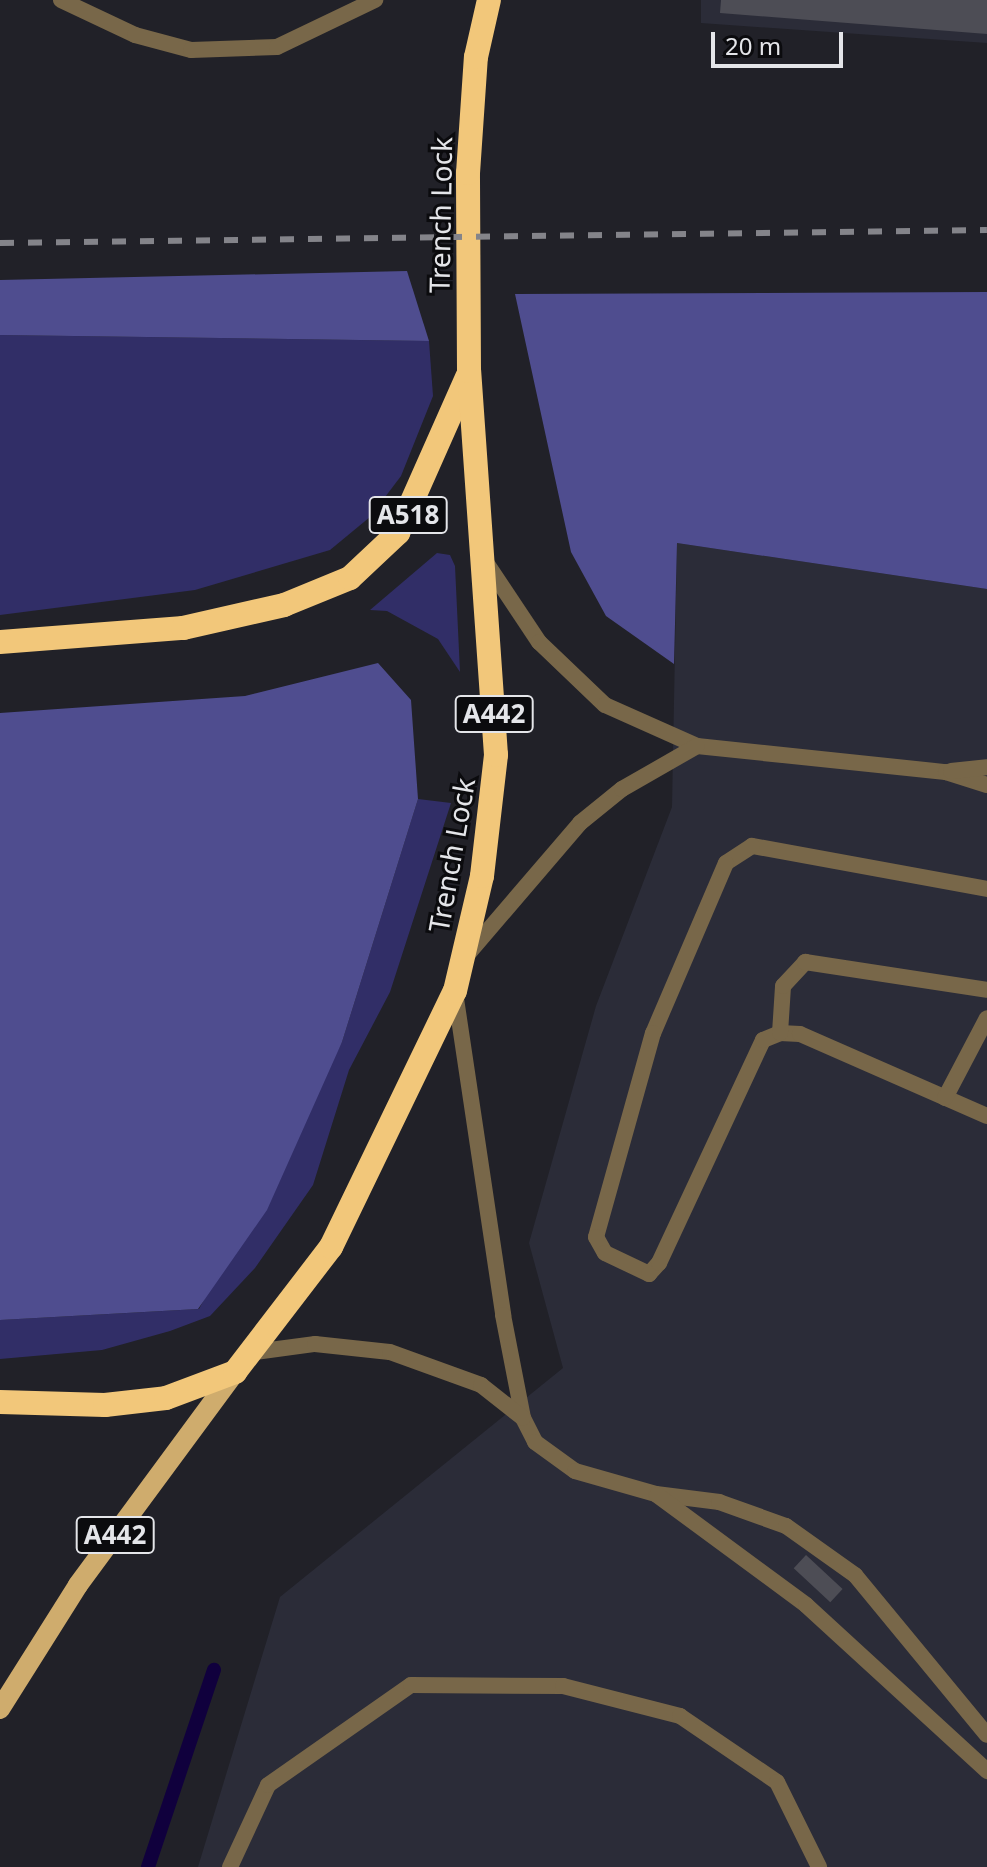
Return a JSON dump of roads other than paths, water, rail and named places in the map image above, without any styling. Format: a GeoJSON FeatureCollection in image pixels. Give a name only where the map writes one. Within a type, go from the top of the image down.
{"type":"FeatureCollection","features":[{"type":"Feature","properties":{"kind":"highway","name":"Trench Lock"},"geometry":{"type":"LineString","coordinates":[[0,1402],[105,1405],[166,1398],[235,1372],[255,1352],[331,1247],[455,991],[495,784],[487,564],[469,371],[468,173],[476,57],[489,0]]}},
{"type":"Feature","properties":{"kind":"highway","name":"A518"},"geometry":{"type":"LineString","coordinates":[[0,642],[183,628],[284,605],[350,578],[398,533],[469,371]]}},
{"type":"Feature","properties":{"kind":"main road","name":"A442"},"geometry":{"type":"LineString","coordinates":[[0,1709],[78,1585],[235,1372]]}},
{"type":"Feature","properties":{"kind":"lane"},"geometry":{"type":"LineString","coordinates":[[61,0],[135,35],[191,50],[277,47],[375,0]]}},
{"type":"Feature","properties":{"kind":"lane"},"geometry":{"type":"LineString","coordinates":[[487,564],[539,642],[605,705],[697,746],[946,772],[987,785]]}},
{"type":"Feature","properties":{"kind":"lane"},"geometry":{"type":"LineString","coordinates":[[463,959],[580,823],[622,789],[697,746]]}},
{"type":"Feature","properties":{"kind":"lane"},"geometry":{"type":"LineString","coordinates":[[946,772],[987,767]]}},
{"type":"Feature","properties":{"kind":"lane"},"geometry":{"type":"LineString","coordinates":[[987,889],[752,846],[726,863],[653,1033],[596,1237],[605,1253],[649,1274],[659,1263],[763,1040],[780,1033],[800,1034],[987,1116]]}},
{"type":"Feature","properties":{"kind":"lane"},"geometry":{"type":"LineString","coordinates":[[780,1033],[783,986],[805,962],[987,990]]}},
{"type":"Feature","properties":{"kind":"lane"},"geometry":{"type":"LineString","coordinates":[[455,991],[523,1418],[535,1442],[575,1471],[656,1494],[719,1502],[786,1526],[855,1575],[987,1735]]}},
{"type":"Feature","properties":{"kind":"lane"},"geometry":{"type":"LineString","coordinates":[[945,1098],[987,1018]]}},
{"type":"Feature","properties":{"kind":"lane"},"geometry":{"type":"LineString","coordinates":[[255,1352],[315,1344],[390,1352],[481,1385],[523,1418]]}},
{"type":"Feature","properties":{"kind":"lane"},"geometry":{"type":"LineString","coordinates":[[656,1494],[806,1605],[987,1771]]}},
{"type":"Feature","properties":{"kind":"lane"},"geometry":{"type":"LineString","coordinates":[[230,1867],[268,1785],[411,1685],[563,1686],[680,1716],[777,1782],[819,1867]]}},
{"type":"Feature","properties":{"kind":"waterway"},"geometry":{"type":"LineString","coordinates":[[148,1867],[214,1670]]}},
{"type":"Feature","properties":{"kind":"railway"},"geometry":{"type":"LineString","coordinates":[[0,243],[987,230]]}}]}
